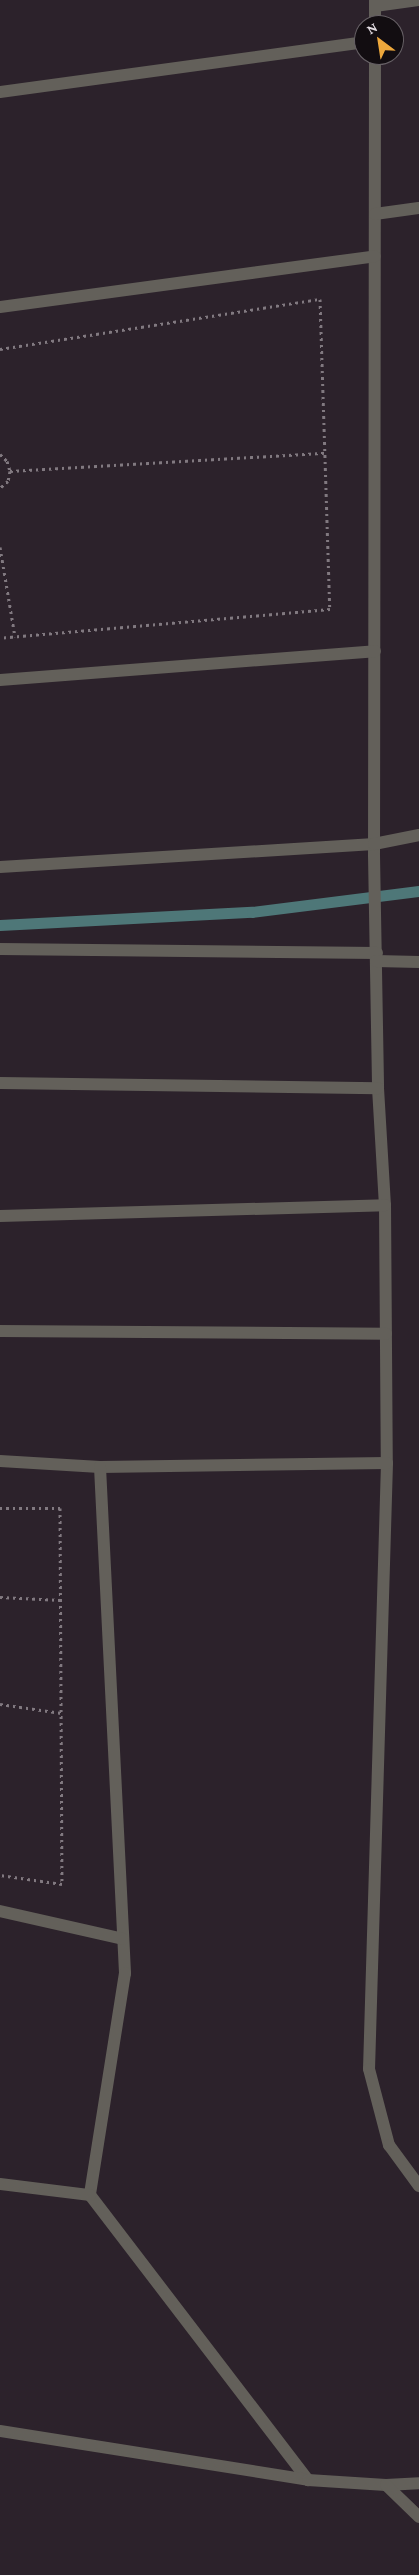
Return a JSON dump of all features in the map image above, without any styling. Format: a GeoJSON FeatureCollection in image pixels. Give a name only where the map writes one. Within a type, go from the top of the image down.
{"type":"FeatureCollection","features":[{"type":"Feature","properties":{"kind":"street"},"geometry":{"type":"LineString","coordinates":[[375,3],[419,0]]}},
{"type":"Feature","properties":{"kind":"street"},"geometry":{"type":"LineString","coordinates":[[0,92],[354,43]]}},
{"type":"Feature","properties":{"kind":"street"},"geometry":{"type":"LineString","coordinates":[[375,65],[374,849],[378,1088],[385,1206],[387,1463],[369,2069],[389,2145],[419,2186]]}},
{"type":"Feature","properties":{"kind":"street"},"geometry":{"type":"LineString","coordinates":[[375,214],[419,208]]}},
{"type":"Feature","properties":{"kind":"street"},"geometry":{"type":"LineString","coordinates":[[0,307],[375,256]]}},
{"type":"Feature","properties":{"kind":"street"},"geometry":{"type":"LineString","coordinates":[[0,680],[375,651]]}},
{"type":"Feature","properties":{"kind":"street"},"geometry":{"type":"LineString","coordinates":[[0,867],[374,849],[419,835]]}},
{"type":"Feature","properties":{"kind":"street"},"geometry":{"type":"LineString","coordinates":[[0,949],[376,952],[419,962]]}},
{"type":"Feature","properties":{"kind":"street"},"geometry":{"type":"LineString","coordinates":[[0,1083],[378,1088]]}},
{"type":"Feature","properties":{"kind":"street"},"geometry":{"type":"LineString","coordinates":[[0,1216],[385,1206]]}},
{"type":"Feature","properties":{"kind":"street"},"geometry":{"type":"LineString","coordinates":[[0,1331],[386,1334]]}},
{"type":"Feature","properties":{"kind":"street"},"geometry":{"type":"LineString","coordinates":[[0,1461],[100,1467],[387,1463]]}},
{"type":"Feature","properties":{"kind":"street"},"geometry":{"type":"LineString","coordinates":[[90,2195],[125,1973],[100,1467]]}},
{"type":"Feature","properties":{"kind":"street"},"geometry":{"type":"LineString","coordinates":[[0,1911],[123,1939]]}},
{"type":"Feature","properties":{"kind":"street"},"geometry":{"type":"LineString","coordinates":[[0,2184],[90,2195],[308,2480]]}},
{"type":"Feature","properties":{"kind":"street"},"geometry":{"type":"LineString","coordinates":[[0,2432],[308,2480],[386,2485],[419,2483]]}},
{"type":"Feature","properties":{"kind":"street"},"geometry":{"type":"LineString","coordinates":[[386,2485],[419,2517]]}},
{"type":"Feature","properties":{"kind":"path"},"geometry":{"type":"LineString","coordinates":[[0,349],[320,299],[330,609],[0,638]]}},
{"type":"Feature","properties":{"kind":"path"},"geometry":{"type":"LineString","coordinates":[[10,471],[325,453]]}},
{"type":"Feature","properties":{"kind":"path"},"geometry":{"type":"LineString","coordinates":[[0,454],[10,471],[8,481],[0,488]]}},
{"type":"Feature","properties":{"kind":"path"},"geometry":{"type":"LineString","coordinates":[[0,546],[15,637]]}},
{"type":"Feature","properties":{"kind":"path"},"geometry":{"type":"LineString","coordinates":[[0,1508],[60,1508],[62,1884],[0,1875]]}},
{"type":"Feature","properties":{"kind":"path"},"geometry":{"type":"LineString","coordinates":[[0,1597],[61,1600]]}},
{"type":"Feature","properties":{"kind":"path"},"geometry":{"type":"LineString","coordinates":[[0,1704],[61,1713]]}},
{"type":"Feature","properties":{"kind":"waterway"},"geometry":{"type":"LineString","coordinates":[[0,925],[252,912],[419,891]]}}]}
